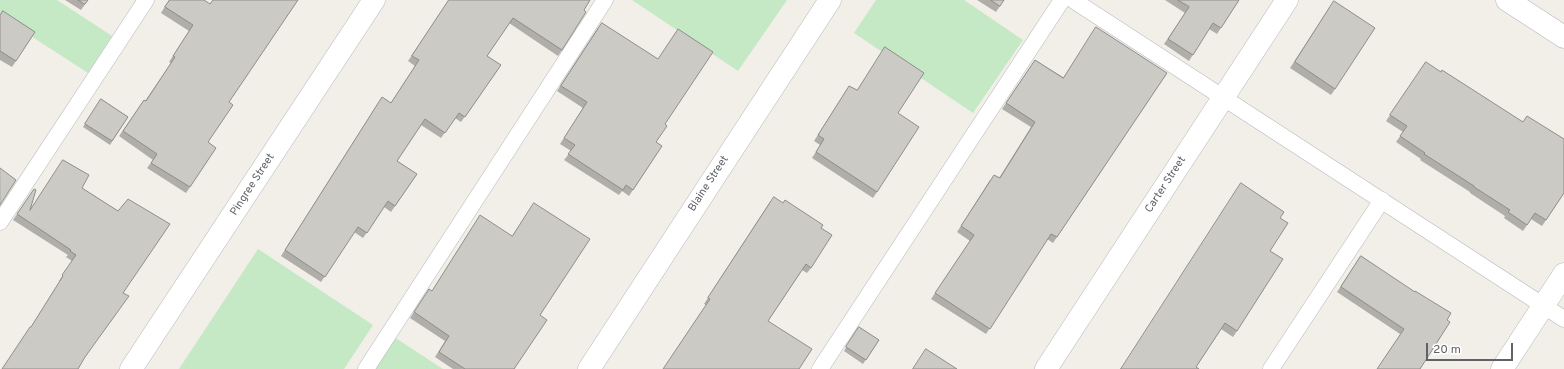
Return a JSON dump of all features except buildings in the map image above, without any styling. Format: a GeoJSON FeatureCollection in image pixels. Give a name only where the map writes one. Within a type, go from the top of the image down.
{"type":"FeatureCollection","features":[{"type":"Feature","properties":{"kind":"street","name":"Pingree Street"},"geometry":{"type":"LineString","coordinates":[[131,369],[374,0]]}},
{"type":"Feature","properties":{"kind":"street","name":"Blaine Street"},"geometry":{"type":"LineString","coordinates":[[589,369],[830,0]]}},
{"type":"Feature","properties":{"kind":"street","name":"Carter Street"},"geometry":{"type":"LineString","coordinates":[[1046,369],[1287,0]]}},
{"type":"Feature","properties":{"kind":"street"},"geometry":{"type":"LineString","coordinates":[[1507,0],[1564,38]]}},
{"type":"Feature","properties":{"kind":"street"},"geometry":{"type":"LineString","coordinates":[[1502,369],[1564,274]]}},
{"type":"Feature","properties":{"kind":"lane"},"geometry":{"type":"LineString","coordinates":[[0,222],[146,0]]}},
{"type":"Feature","properties":{"kind":"lane"},"geometry":{"type":"LineString","coordinates":[[366,369],[605,0]]}},
{"type":"Feature","properties":{"kind":"lane"},"geometry":{"type":"LineString","coordinates":[[820,369],[1062,0]]}},
{"type":"Feature","properties":{"kind":"lane"},"geometry":{"type":"LineString","coordinates":[[1073,0],[1382,200],[1517,290],[1544,305],[1564,319]]}},
{"type":"Feature","properties":{"kind":"lane"},"geometry":{"type":"LineString","coordinates":[[1272,369],[1382,200]]}},
{"type":"Feature","properties":{"kind":"green space"},"geometry":{"type":"Polygon","coordinates":[[[0,0],[57,0],[112,36],[88,73],[0,16],[0,0]]]}},
{"type":"Feature","properties":{"kind":"green space"},"geometry":{"type":"Polygon","coordinates":[[[632,0],[787,0],[738,71],[632,0]]]}},
{"type":"Feature","properties":{"kind":"green space"},"geometry":{"type":"Polygon","coordinates":[[[876,0],[964,0],[1023,40],[973,113],[854,33],[876,0]]]}},
{"type":"Feature","properties":{"kind":"green space"},"geometry":{"type":"Polygon","coordinates":[[[258,249],[373,325],[344,369],[179,369],[258,249]]]}},
{"type":"Feature","properties":{"kind":"green space"},"geometry":{"type":"Polygon","coordinates":[[[394,337],[443,369],[373,369],[394,337]]]}}]}
